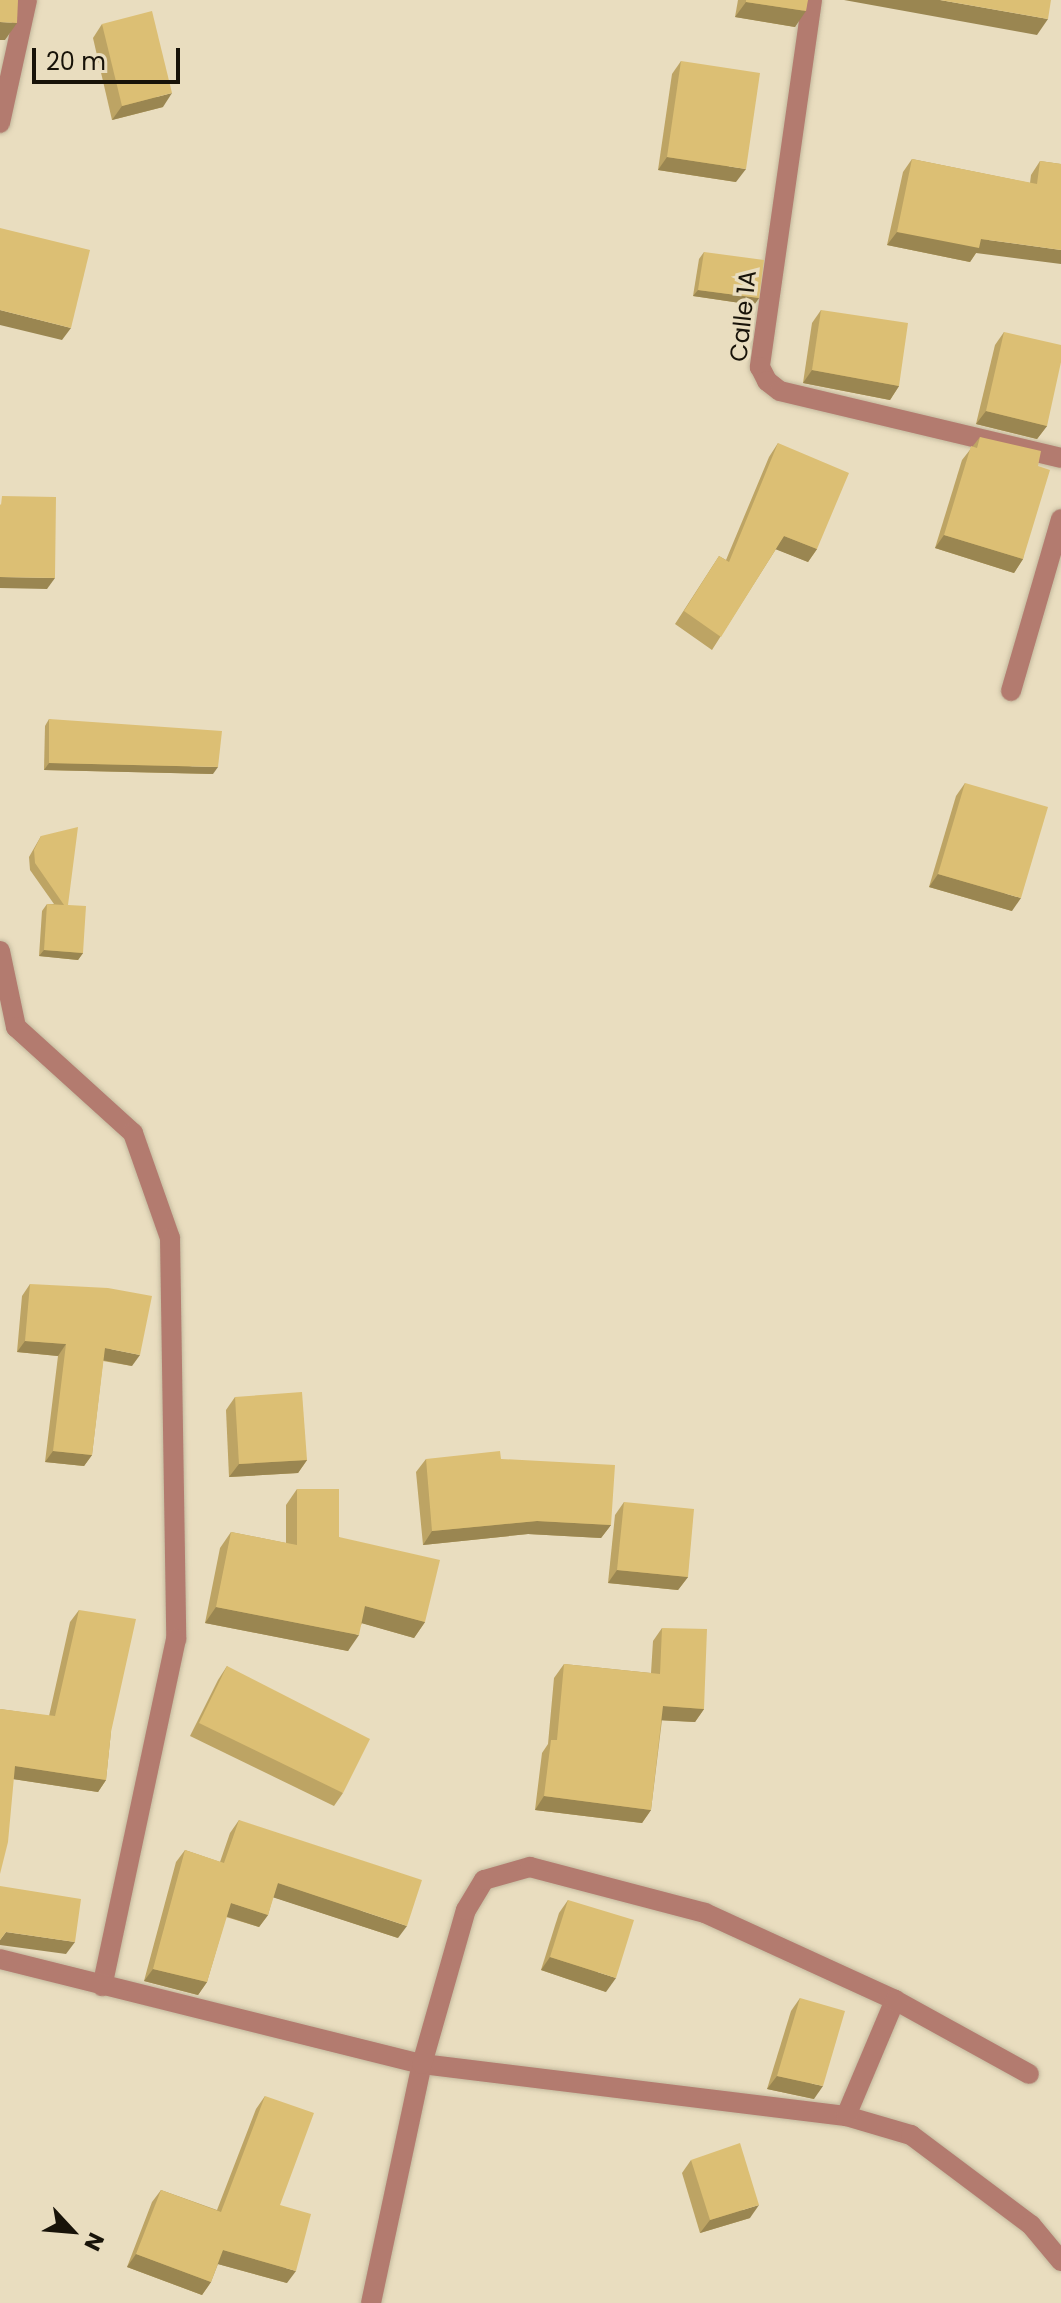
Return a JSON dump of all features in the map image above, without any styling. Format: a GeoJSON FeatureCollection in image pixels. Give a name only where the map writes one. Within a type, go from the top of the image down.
{"type":"FeatureCollection","features":[{"type":"Feature","properties":{"kind":"street"},"geometry":{"type":"LineString","coordinates":[[0,123],[27,0]]}},
{"type":"Feature","properties":{"kind":"street","name":"Calle 1A"},"geometry":{"type":"LineString","coordinates":[[812,0],[760,367],[767,381],[780,391],[1061,458]]}},
{"type":"Feature","properties":{"kind":"street"},"geometry":{"type":"LineString","coordinates":[[1011,691],[1061,519]]}},
{"type":"Feature","properties":{"kind":"street"},"geometry":{"type":"LineString","coordinates":[[0,951],[16,1027],[133,1133],[170,1238],[176,1639],[102,1986]]}},
{"type":"Feature","properties":{"kind":"street"},"geometry":{"type":"LineString","coordinates":[[371,2303],[422,2064],[466,1910],[484,1880],[530,1867],[705,1913],[895,2000],[1029,2074]]}},
{"type":"Feature","properties":{"kind":"street"},"geometry":{"type":"LineString","coordinates":[[0,1959],[422,2064],[846,2116],[911,2135],[1031,2225],[1061,2261]]}},
{"type":"Feature","properties":{"kind":"street"},"geometry":{"type":"LineString","coordinates":[[846,2116],[895,2000]]}},
{"type":"Feature","properties":{"kind":"building"},"geometry":{"type":"Polygon","coordinates":[[[0,0],[18,0],[17,23],[0,22],[0,0]]]}},
{"type":"Feature","properties":{"kind":"building"},"geometry":{"type":"Polygon","coordinates":[[[746,0],[808,0],[806,11],[746,0]]]}},
{"type":"Feature","properties":{"kind":"building"},"geometry":{"type":"Polygon","coordinates":[[[940,0],[1051,0],[1048,19],[940,0]]]}},
{"type":"Feature","properties":{"kind":"building"},"geometry":{"type":"Polygon","coordinates":[[[152,11],[172,93],[122,106],[102,24],[152,11]]]}},
{"type":"Feature","properties":{"kind":"building"},"geometry":{"type":"Polygon","coordinates":[[[681,61],[760,73],[746,169],[667,157],[681,61]]]}},
{"type":"Feature","properties":{"kind":"building"},"geometry":{"type":"Polygon","coordinates":[[[912,159],[1037,184],[1040,161],[1061,164],[1061,250],[981,239],[979,248],[897,232],[912,159]]]}},
{"type":"Feature","properties":{"kind":"building"},"geometry":{"type":"Polygon","coordinates":[[[0,228],[90,250],[71,328],[0,310],[0,228]]]}},
{"type":"Feature","properties":{"kind":"building"},"geometry":{"type":"Polygon","coordinates":[[[704,252],[764,260],[759,298],[698,290],[704,252]]]}},
{"type":"Feature","properties":{"kind":"building"},"geometry":{"type":"Polygon","coordinates":[[[821,310],[908,323],[899,386],[812,370],[821,310]]]}},
{"type":"Feature","properties":{"kind":"building"},"geometry":{"type":"Polygon","coordinates":[[[1004,332],[1061,345],[1061,362],[1047,426],[986,411],[1004,332]]]}},
{"type":"Feature","properties":{"kind":"building"},"geometry":{"type":"Polygon","coordinates":[[[980,437],[1041,451],[1038,466],[1050,470],[1023,559],[944,535],[971,446],[977,448],[980,437]]]}},
{"type":"Feature","properties":{"kind":"building"},"geometry":{"type":"Polygon","coordinates":[[[778,443],[849,473],[817,549],[784,536],[721,637],[684,611],[719,556],[729,562],[778,443]]]}},
{"type":"Feature","properties":{"kind":"building"},"geometry":{"type":"Polygon","coordinates":[[[2,496],[56,497],[55,578],[0,577],[2,496]]]}},
{"type":"Feature","properties":{"kind":"building"},"geometry":{"type":"Polygon","coordinates":[[[49,719],[222,731],[218,767],[49,763],[49,719]]]}},
{"type":"Feature","properties":{"kind":"building"},"geometry":{"type":"Polygon","coordinates":[[[965,783],[1048,807],[1021,898],[938,874],[965,783]]]}},
{"type":"Feature","properties":{"kind":"building"},"geometry":{"type":"Polygon","coordinates":[[[78,827],[68,905],[86,906],[83,953],[44,950],[47,904],[64,905],[35,863],[34,850],[41,836],[78,827]]]}},
{"type":"Feature","properties":{"kind":"building"},"geometry":{"type":"Polygon","coordinates":[[[30,1284],[108,1288],[152,1296],[140,1355],[105,1348],[92,1455],[53,1451],[66,1344],[25,1341],[30,1284]]]}},
{"type":"Feature","properties":{"kind":"building"},"geometry":{"type":"Polygon","coordinates":[[[302,1392],[307,1460],[239,1464],[235,1397],[302,1392]]]}},
{"type":"Feature","properties":{"kind":"building"},"geometry":{"type":"Polygon","coordinates":[[[500,1451],[501,1459],[615,1465],[611,1525],[537,1521],[432,1531],[426,1459],[500,1451]]]}},
{"type":"Feature","properties":{"kind":"building"},"geometry":{"type":"Polygon","coordinates":[[[297,1489],[339,1489],[339,1537],[440,1560],[425,1622],[365,1606],[359,1635],[216,1607],[231,1532],[297,1545],[297,1489]]]}},
{"type":"Feature","properties":{"kind":"building"},"geometry":{"type":"Polygon","coordinates":[[[624,1502],[694,1509],[688,1577],[617,1570],[624,1502]]]}},
{"type":"Feature","properties":{"kind":"building"},"geometry":{"type":"Polygon","coordinates":[[[79,1610],[136,1619],[111,1732],[106,1780],[15,1766],[8,1842],[0,1874],[0,1709],[55,1716],[79,1610]]]}},
{"type":"Feature","properties":{"kind":"building"},"geometry":{"type":"Polygon","coordinates":[[[662,1628],[707,1629],[704,1709],[663,1706],[651,1810],[544,1796],[551,1740],[557,1740],[564,1664],[660,1674],[662,1628]]]}},
{"type":"Feature","properties":{"kind":"building"},"geometry":{"type":"Polygon","coordinates":[[[227,1666],[370,1739],[343,1793],[199,1723],[227,1666]]]}},
{"type":"Feature","properties":{"kind":"building"},"geometry":{"type":"Polygon","coordinates":[[[239,1820],[422,1880],[407,1926],[278,1883],[268,1915],[231,1903],[207,1982],[153,1969],[185,1850],[224,1863],[239,1820]]]}},
{"type":"Feature","properties":{"kind":"building"},"geometry":{"type":"Polygon","coordinates":[[[0,1886],[81,1899],[75,1942],[6,1932],[0,1940],[0,1886]]]}},
{"type":"Feature","properties":{"kind":"building"},"geometry":{"type":"Polygon","coordinates":[[[568,1900],[634,1920],[616,1978],[550,1957],[568,1900]]]}},
{"type":"Feature","properties":{"kind":"building"},"geometry":{"type":"Polygon","coordinates":[[[800,1998],[845,2011],[823,2086],[777,2076],[800,1998]]]}},
{"type":"Feature","properties":{"kind":"building"},"geometry":{"type":"Polygon","coordinates":[[[265,2096],[314,2113],[280,2205],[311,2214],[296,2271],[223,2250],[211,2282],[136,2254],[161,2190],[221,2212],[265,2096]]]}},
{"type":"Feature","properties":{"kind":"building"},"geometry":{"type":"Polygon","coordinates":[[[740,2143],[759,2205],[710,2220],[691,2160],[740,2143]]]}}]}
